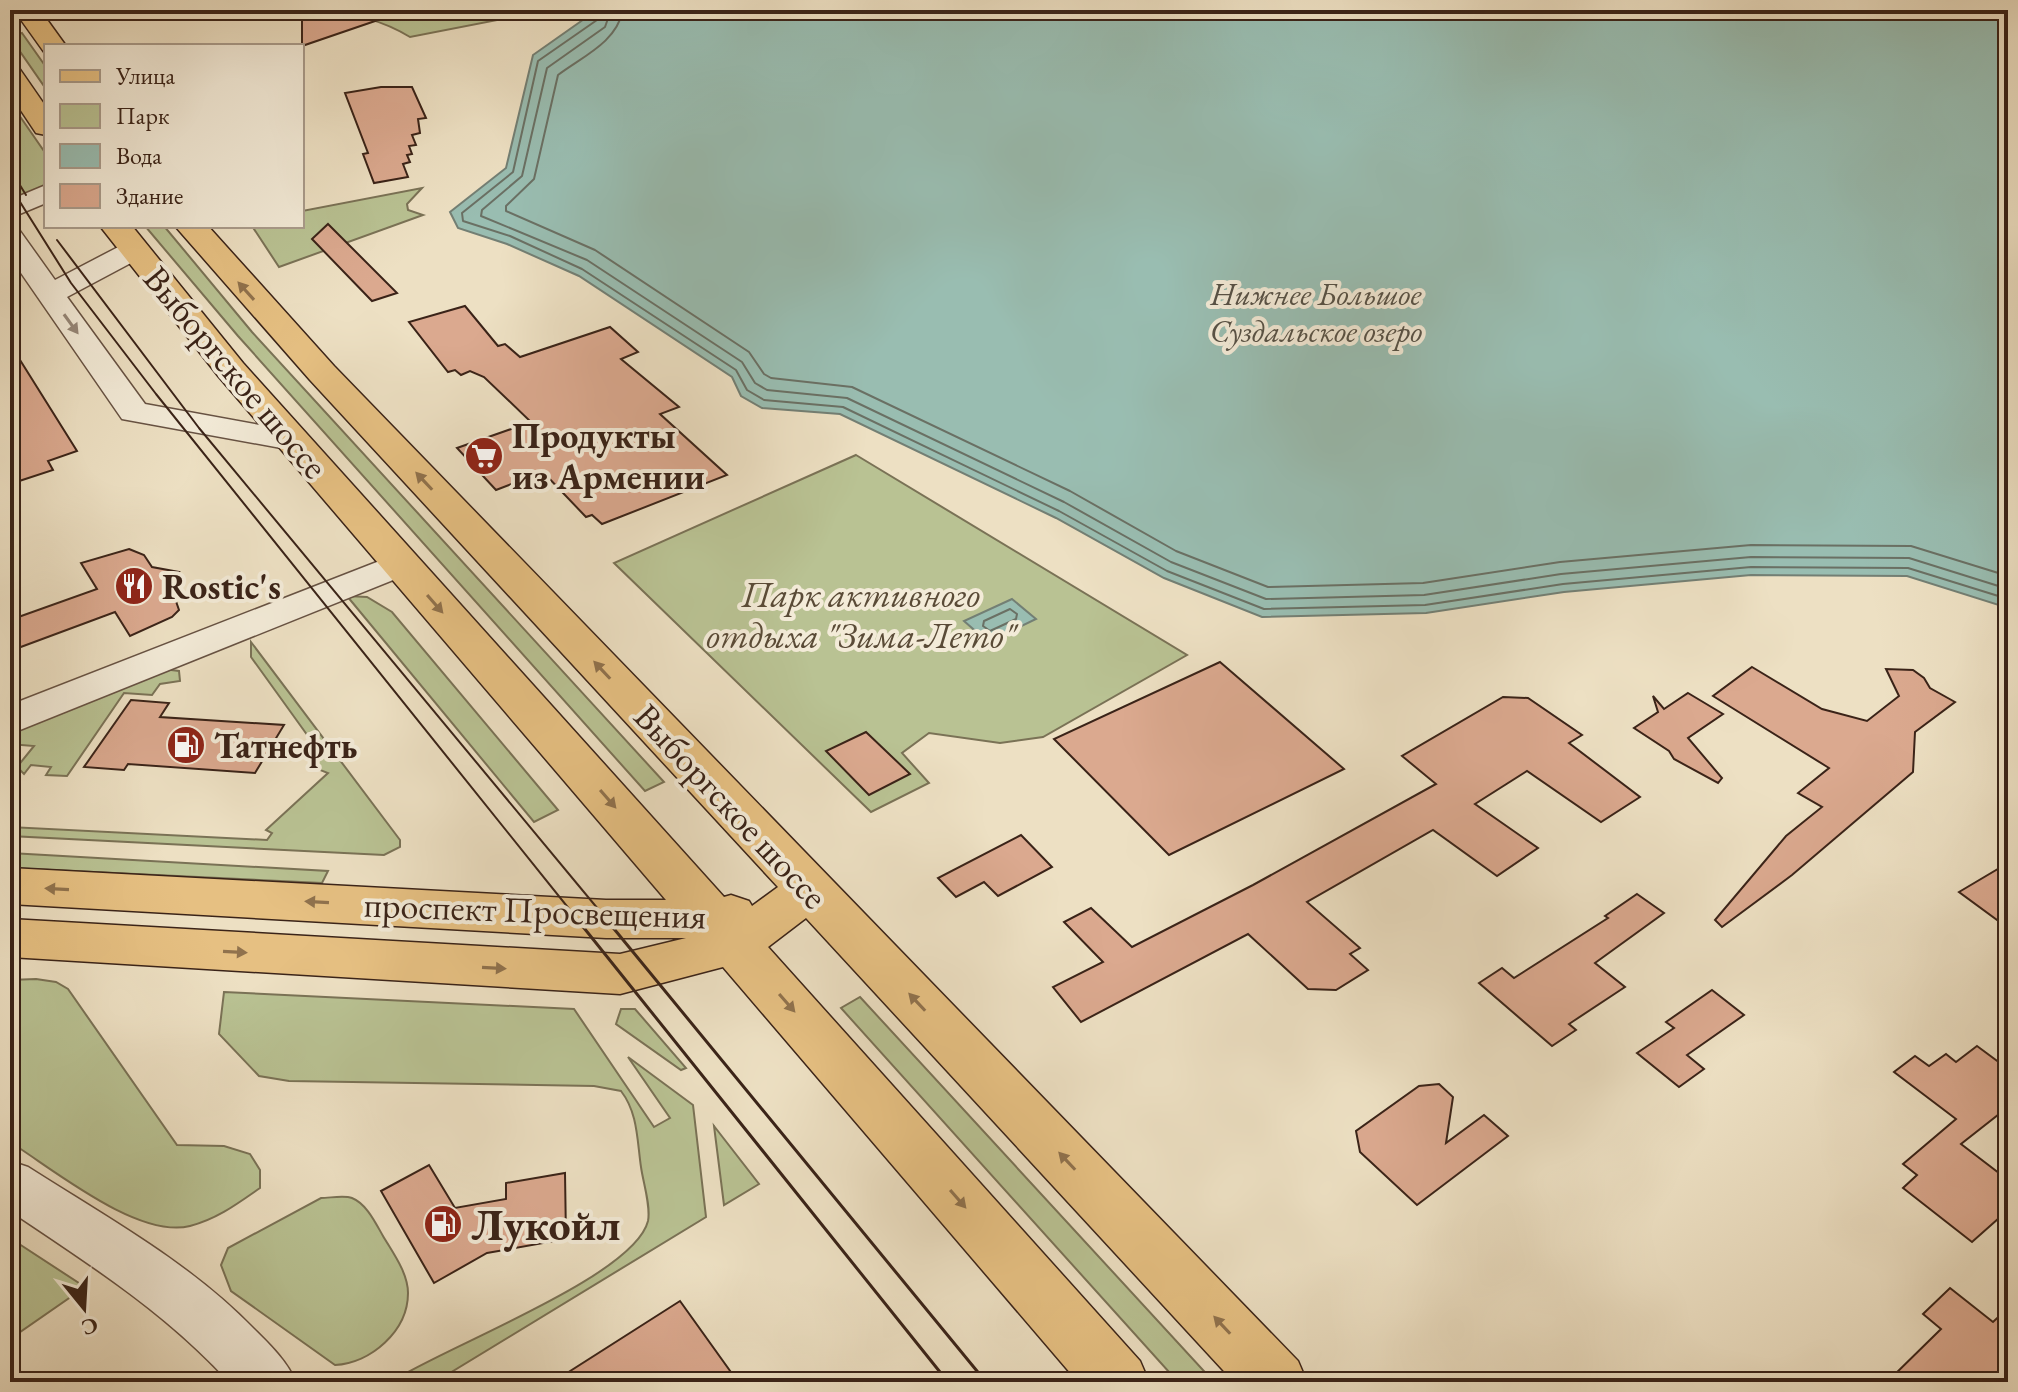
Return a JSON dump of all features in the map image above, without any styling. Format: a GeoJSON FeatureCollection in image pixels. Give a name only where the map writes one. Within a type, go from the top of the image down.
{"type":"FeatureCollection","features":[{"type":"Feature","properties":{"kind":"main road"},"geometry":{"type":"LineString","coordinates":[[27,10],[52,44]]}},
{"type":"Feature","properties":{"kind":"main road"},"geometry":{"type":"LineString","coordinates":[[10,74],[44,124]]}},
{"type":"Feature","properties":{"kind":"main road","name":"Выборгское шоссе"},"geometry":{"type":"LineString","coordinates":[[193,228],[303,353],[1276,1382]]}},
{"type":"Feature","properties":{"kind":"main road","name":"Выборгское шоссе"},"geometry":{"type":"LineString","coordinates":[[125,238],[292,440],[1118,1382]]}},
{"type":"Feature","properties":{"kind":"main road","name":"проспект Просвещения"},"geometry":{"type":"LineString","coordinates":[[10,886],[592,918],[724,932]]}},
{"type":"Feature","properties":{"kind":"main road","name":"проспект Просвещения"},"geometry":{"type":"LineString","coordinates":[[10,938],[620,974],[724,932],[810,889]]}},
{"type":"Feature","properties":{"kind":"street"},"geometry":{"type":"LineString","coordinates":[[10,210],[44,194]]}},
{"type":"Feature","properties":{"kind":"street"},"geometry":{"type":"LineString","coordinates":[[10,237],[134,412],[292,440]]}},
{"type":"Feature","properties":{"kind":"street"},"geometry":{"type":"LineString","coordinates":[[50,294],[125,238]]}},
{"type":"Feature","properties":{"kind":"street"},"geometry":{"type":"LineString","coordinates":[[10,720],[400,564]]}},
{"type":"Feature","properties":{"kind":"street"},"geometry":{"type":"LineString","coordinates":[[10,1183],[154,1277],[213,1325],[267,1382]]}},
{"type":"Feature","properties":{"kind":"green space"},"geometry":{"type":"Polygon","coordinates":[[[322,10],[548,10],[410,37],[368,19],[322,10]]]}},
{"type":"Feature","properties":{"kind":"green space"},"geometry":{"type":"Polygon","coordinates":[[[22,33],[44,64],[44,86],[10,37],[22,33]]]}},
{"type":"Feature","properties":{"kind":"green space"},"geometry":{"type":"Polygon","coordinates":[[[10,102],[44,151],[44,188],[10,205],[10,102]]]}},
{"type":"Feature","properties":{"kind":"green space"},"geometry":{"type":"Polygon","coordinates":[[[422,188],[407,204],[408,210],[423,215],[279,267],[253,228],[304,228],[304,211],[422,188]]]}},
{"type":"Feature","properties":{"kind":"green space"},"geometry":{"type":"Polygon","coordinates":[[[147,228],[166,228],[252,332],[664,782],[645,791],[238,336],[147,228]]]}},
{"type":"Feature","properties":{"kind":"green space","name":"Парк активного отдыха \"Зима-Лето\""},"geometry":{"type":"Polygon","coordinates":[[[856,455],[1187,655],[1043,737],[1000,743],[929,733],[902,753],[929,783],[871,812],[614,563],[856,455]]]}},
{"type":"Feature","properties":{"kind":"green space"},"geometry":{"type":"Polygon","coordinates":[[[347,596],[367,597],[392,612],[558,810],[534,822],[347,596]]]}},
{"type":"Feature","properties":{"kind":"green space"},"geometry":{"type":"Polygon","coordinates":[[[251,642],[400,840],[400,847],[384,855],[10,836],[10,827],[267,840],[272,833],[266,830],[328,773],[310,766],[318,759],[318,750],[251,657],[251,642]]]}},
{"type":"Feature","properties":{"kind":"green space"},"geometry":{"type":"Polygon","coordinates":[[[163,669],[179,671],[180,681],[160,684],[152,695],[124,693],[67,776],[46,775],[51,767],[31,765],[24,774],[17,767],[34,746],[10,744],[10,731],[163,669]]]}},
{"type":"Feature","properties":{"kind":"green space"},"geometry":{"type":"Polygon","coordinates":[[[10,853],[328,871],[322,883],[10,868],[10,853]]]}},
{"type":"Feature","properties":{"kind":"green space"},"geometry":{"type":"Polygon","coordinates":[[[10,980],[56,982],[68,989],[177,1145],[224,1146],[250,1154],[260,1170],[260,1188],[209,1219],[190,1226],[169,1227],[146,1222],[97,1199],[10,1142],[10,980]]]}},
{"type":"Feature","properties":{"kind":"green space"},"geometry":{"type":"Polygon","coordinates":[[[224,992],[574,1009],[654,1127],[670,1118],[628,1057],[693,1105],[706,1217],[435,1382],[391,1382],[574,1288],[635,1243],[648,1221],[648,1208],[631,1108],[621,1091],[594,1086],[289,1081],[259,1076],[219,1034],[224,992]]]}},
{"type":"Feature","properties":{"kind":"green space"},"geometry":{"type":"Polygon","coordinates":[[[860,997],[1214,1382],[1178,1382],[841,1008],[860,997]]]}},
{"type":"Feature","properties":{"kind":"green space"},"geometry":{"type":"Polygon","coordinates":[[[621,1009],[635,1009],[686,1068],[681,1070],[616,1024],[621,1009]]]}},
{"type":"Feature","properties":{"kind":"green space"},"geometry":{"type":"Polygon","coordinates":[[[714,1126],[759,1184],[724,1205],[714,1126]]]}},
{"type":"Feature","properties":{"kind":"green space"},"geometry":{"type":"Polygon","coordinates":[[[349,1197],[367,1209],[399,1263],[408,1293],[402,1320],[385,1342],[362,1358],[335,1365],[231,1291],[221,1265],[228,1248],[321,1198],[349,1197]]]}},
{"type":"Feature","properties":{"kind":"green space"},"geometry":{"type":"Polygon","coordinates":[[[10,1238],[85,1287],[10,1339],[10,1238]]]}},
{"type":"Feature","properties":{"kind":"water","name":"Нижнее Большое Суздальское озеро"},"geometry":{"type":"Polygon","coordinates":[[[597,10],[2008,10],[2008,608],[1907,576],[1751,575],[1564,592],[1426,613],[1262,617],[1164,578],[1056,518],[840,414],[762,408],[741,396],[732,377],[579,276],[507,244],[458,228],[450,212],[506,168],[533,55],[597,10]]]}},
{"type":"Feature","properties":{"kind":"water"},"geometry":{"type":"Polygon","coordinates":[[[1012,599],[1036,619],[988,642],[964,621],[1012,599]]]}},
{"type":"Feature","properties":{"kind":"building"},"geometry":{"type":"Polygon","coordinates":[[[302,10],[381,19],[304,45],[302,10]]]}},
{"type":"Feature","properties":{"kind":"building"},"geometry":{"type":"Polygon","coordinates":[[[381,87],[412,87],[426,118],[418,119],[420,133],[412,135],[416,145],[409,146],[412,154],[407,155],[410,162],[403,164],[408,177],[374,183],[363,154],[368,153],[345,93],[381,87]]]}},
{"type":"Feature","properties":{"kind":"building"},"geometry":{"type":"Polygon","coordinates":[[[328,224],[397,293],[372,301],[312,239],[328,224]]]}},
{"type":"Feature","properties":{"kind":"building"},"geometry":{"type":"Polygon","coordinates":[[[465,306],[498,346],[505,344],[520,357],[610,327],[638,352],[621,359],[679,407],[660,414],[727,475],[602,524],[592,515],[586,517],[543,472],[496,490],[457,448],[531,422],[484,377],[470,371],[461,375],[455,370],[448,372],[409,322],[465,306]]]}},
{"type":"Feature","properties":{"kind":"building"},"geometry":{"type":"Polygon","coordinates":[[[10,344],[77,451],[48,461],[53,470],[10,484],[10,344]]]}},
{"type":"Feature","properties":{"kind":"building"},"geometry":{"type":"Polygon","coordinates":[[[129,549],[144,555],[152,567],[179,572],[170,584],[179,610],[172,617],[130,636],[115,612],[10,651],[10,620],[97,589],[81,563],[129,549]]]}},
{"type":"Feature","properties":{"kind":"building"},"geometry":{"type":"Polygon","coordinates":[[[1220,662],[1344,769],[1169,855],[1054,739],[1220,662]]]}},
{"type":"Feature","properties":{"kind":"building"},"geometry":{"type":"Polygon","coordinates":[[[1752,667],[1822,709],[1867,721],[1899,696],[1886,669],[1913,670],[1924,678],[1930,688],[1955,702],[1915,732],[1913,772],[1792,875],[1722,927],[1715,920],[1786,836],[1822,807],[1798,793],[1829,768],[1713,696],[1752,667]]]}},
{"type":"Feature","properties":{"kind":"building"},"geometry":{"type":"Polygon","coordinates":[[[1688,693],[1723,714],[1688,738],[1722,778],[1718,783],[1674,759],[1669,751],[1634,728],[1658,712],[1653,696],[1664,709],[1688,693]]]}},
{"type":"Feature","properties":{"kind":"building"},"geometry":{"type":"Polygon","coordinates":[[[1503,697],[1528,698],[1582,735],[1569,743],[1640,797],[1601,822],[1527,771],[1475,804],[1538,848],[1497,876],[1433,830],[1307,902],[1360,948],[1350,954],[1368,970],[1336,990],[1308,989],[1248,934],[1081,1022],[1053,987],[1103,962],[1064,922],[1091,908],[1132,947],[1253,885],[1436,784],[1402,756],[1503,697]]]}},
{"type":"Feature","properties":{"kind":"building","name":"Татнефть"},"geometry":{"type":"Polygon","coordinates":[[[131,700],[169,703],[160,717],[284,725],[255,773],[128,764],[124,770],[84,767],[131,700]]]}},
{"type":"Feature","properties":{"kind":"building"},"geometry":{"type":"Polygon","coordinates":[[[866,732],[910,774],[869,795],[826,751],[866,732]]]}},
{"type":"Feature","properties":{"kind":"building"},"geometry":{"type":"Polygon","coordinates":[[[1021,835],[1052,867],[998,896],[984,882],[956,897],[938,878],[1021,835]]]}},
{"type":"Feature","properties":{"kind":"building"},"geometry":{"type":"Polygon","coordinates":[[[2008,863],[2008,928],[1959,892],[2008,863]]]}},
{"type":"Feature","properties":{"kind":"building"},"geometry":{"type":"Polygon","coordinates":[[[1637,894],[1664,913],[1595,963],[1625,987],[1569,1024],[1576,1030],[1552,1046],[1479,983],[1502,968],[1514,978],[1608,918],[1605,916],[1637,894]]]}},
{"type":"Feature","properties":{"kind":"building"},"geometry":{"type":"Polygon","coordinates":[[[1712,990],[1744,1015],[1687,1055],[1704,1069],[1679,1087],[1637,1053],[1674,1028],[1666,1022],[1712,990]]]}},
{"type":"Feature","properties":{"kind":"building"},"geometry":{"type":"Polygon","coordinates":[[[1977,1046],[2008,1069],[2008,1107],[1961,1144],[2008,1180],[2008,1210],[1972,1242],[1903,1188],[1917,1175],[1903,1164],[1956,1119],[1894,1072],[1915,1056],[1929,1066],[1946,1054],[1956,1062],[1977,1046]]]}},
{"type":"Feature","properties":{"kind":"building"},"geometry":{"type":"Polygon","coordinates":[[[1439,1084],[1453,1097],[1446,1143],[1484,1115],[1508,1136],[1417,1205],[1360,1152],[1356,1131],[1419,1086],[1439,1084]]]}},
{"type":"Feature","properties":{"kind":"building","name":"Лукойл"},"geometry":{"type":"Polygon","coordinates":[[[429,1165],[455,1208],[506,1199],[506,1183],[565,1173],[566,1239],[487,1253],[434,1283],[381,1191],[429,1165]]]}},
{"type":"Feature","properties":{"kind":"building"},"geometry":{"type":"Polygon","coordinates":[[[1950,1288],[1993,1322],[2008,1308],[2008,1382],[1887,1382],[1941,1329],[1923,1314],[1950,1288]]]}},
{"type":"Feature","properties":{"kind":"building"},"geometry":{"type":"Polygon","coordinates":[[[680,1301],[738,1382],[553,1382],[680,1301]]]}},
{"type":"Feature","properties":{"kind":"tram line"},"geometry":{"type":"LineString","coordinates":[[10,169],[26,195]]}},
{"type":"Feature","properties":{"kind":"tram line"},"geometry":{"type":"LineString","coordinates":[[10,186],[71,283],[156,394],[574,915]]}},
{"type":"Feature","properties":{"kind":"tram line"},"geometry":{"type":"LineString","coordinates":[[57,240],[199,428],[603,915]]}},
{"type":"Feature","properties":{"kind":"tram line"},"geometry":{"type":"LineString","coordinates":[[572,913],[948,1382]]}},
{"type":"Feature","properties":{"kind":"tram line"},"geometry":{"type":"LineString","coordinates":[[601,913],[986,1382]]}},
{"type":"Feature","properties":{"kind":"place","name":"Продукты из Армении"},"geometry":{"type":"Point","coordinates":[484,456]}},
{"type":"Feature","properties":{"kind":"place","name":"Rostic's"},"geometry":{"type":"Point","coordinates":[134,586]}},
{"type":"Feature","properties":{"kind":"place","name":"Татнефть"},"geometry":{"type":"Point","coordinates":[186,745]}},
{"type":"Feature","properties":{"kind":"place","name":"Лукойл"},"geometry":{"type":"Point","coordinates":[443,1224]}}]}
